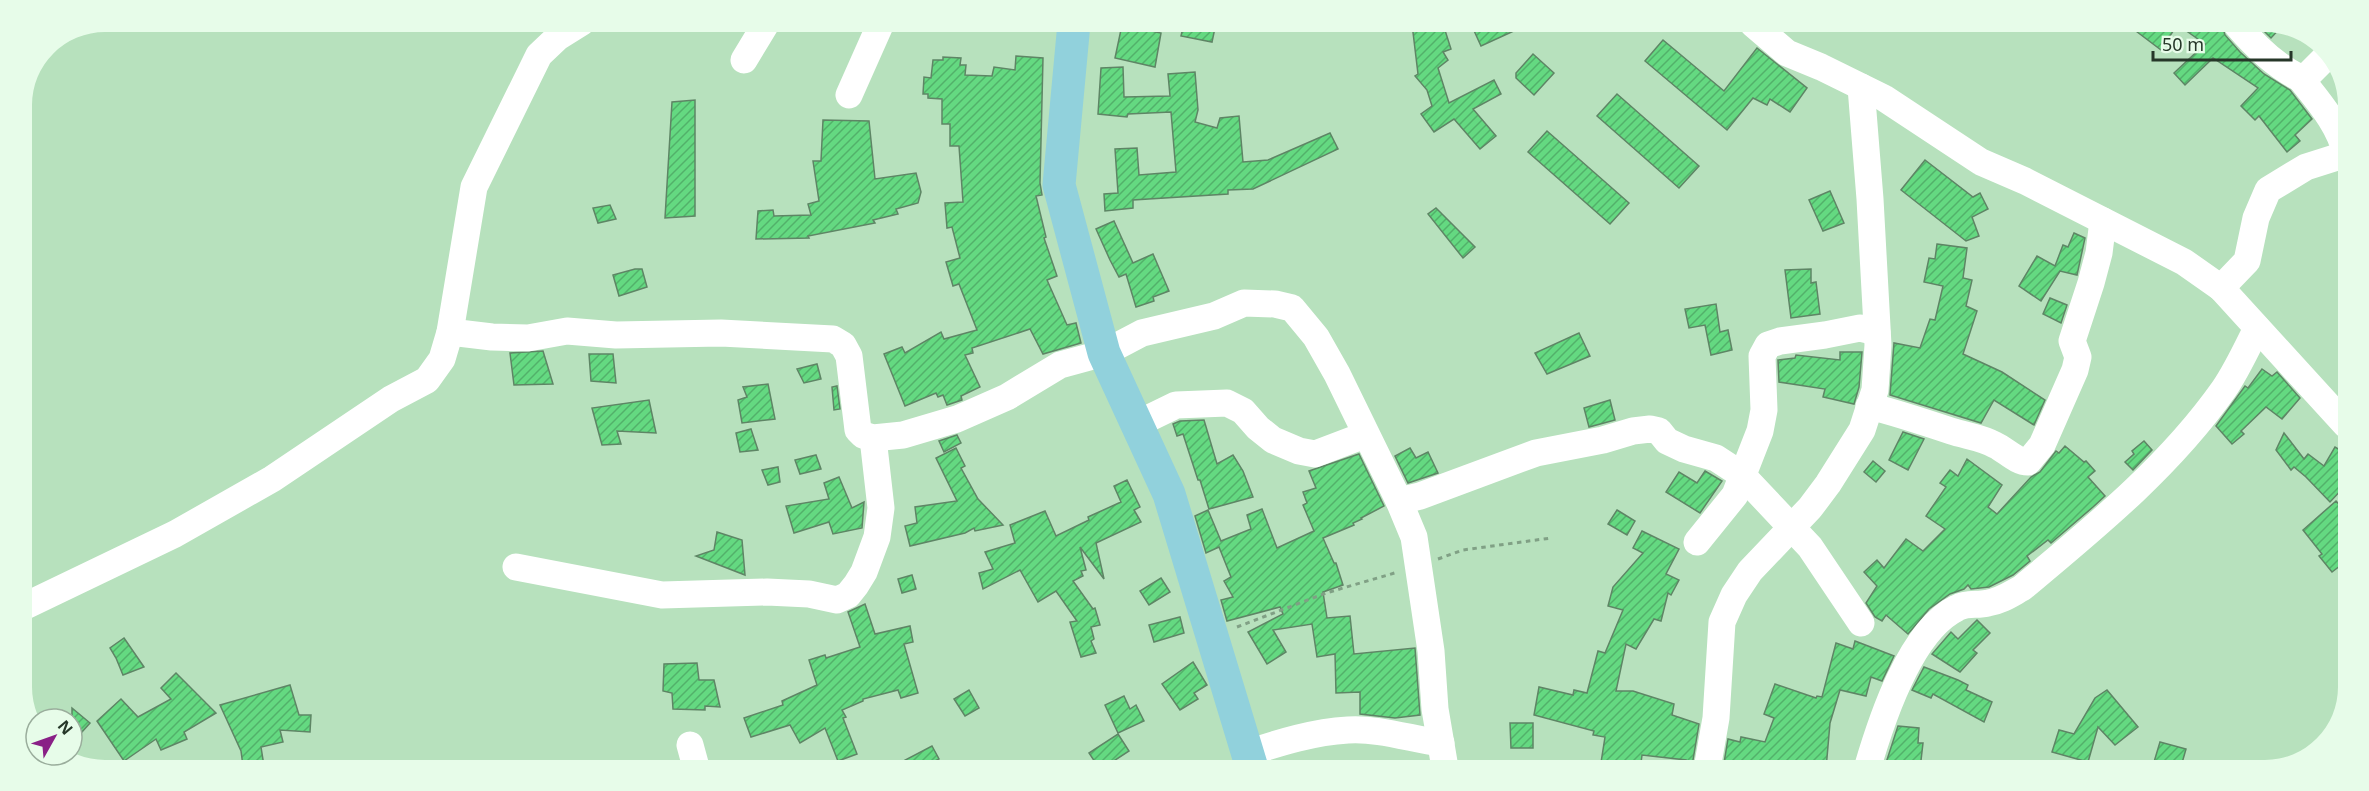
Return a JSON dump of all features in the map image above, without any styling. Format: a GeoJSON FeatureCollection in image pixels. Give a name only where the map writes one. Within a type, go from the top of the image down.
{"type":"FeatureCollection","features":[{"type":"Feature","properties":{"kind":"main road"},"geometry":{"type":"LineString","coordinates":[[1073,31],[1059,186],[1104,353],[1169,494],[1250,760]]}},
{"type":"Feature","properties":{"kind":"street"},"geometry":{"type":"LineString","coordinates":[[32,603],[175,534],[272,479],[391,399],[427,380],[442,359],[450,332],[474,187],[538,55],[568,31]]}},
{"type":"Feature","properties":{"kind":"street"},"geometry":{"type":"LineString","coordinates":[[744,60],[762,31]]}},
{"type":"Feature","properties":{"kind":"street"},"geometry":{"type":"LineString","coordinates":[[849,95],[877,31]]}},
{"type":"Feature","properties":{"kind":"street"},"geometry":{"type":"LineString","coordinates":[[1762,31],[1787,53],[1884,98],[1980,162],[2025,182],[2184,262],[2221,288],[2338,416]]}},
{"type":"Feature","properties":{"kind":"street"},"geometry":{"type":"LineString","coordinates":[[2243,31],[2269,58],[2300,78],[2337,129]]}},
{"type":"Feature","properties":{"kind":"street"},"geometry":{"type":"LineString","coordinates":[[2300,78],[2309,74],[2322,61]]}},
{"type":"Feature","properties":{"kind":"street"},"geometry":{"type":"LineString","coordinates":[[1709,760],[1716,718],[1722,622],[1734,595],[1750,571],[1828,484],[1862,430],[1875,390],[1877,332],[1861,87]]}},
{"type":"Feature","properties":{"kind":"street"},"geometry":{"type":"LineString","coordinates":[[2221,288],[2247,261],[2256,218],[2268,190],[2306,168],[2337,157]]}},
{"type":"Feature","properties":{"kind":"street"},"geometry":{"type":"LineString","coordinates":[[1869,406],[1905,415],[1963,435],[1979,437],[2021,462],[2028,462],[2042,445],[2075,370],[2078,357],[2077,349],[2072,341],[2099,253],[2103,221]]}},
{"type":"Feature","properties":{"kind":"street"},"geometry":{"type":"LineString","coordinates":[[450,332],[528,338],[567,332],[616,335],[721,333],[833,339],[843,345],[849,356],[858,430],[863,435],[873,438],[903,435],[957,420],[1007,397],[1060,365],[1104,353],[1142,333],[1214,316],[1244,303],[1275,304],[1292,308],[1316,337],[1399,501],[1414,537],[1431,651],[1435,709],[1443,756]]}},
{"type":"Feature","properties":{"kind":"street"},"geometry":{"type":"LineString","coordinates":[[1698,542],[1735,495],[1760,431],[1764,410],[1762,356],[1768,345],[1860,328],[1877,332]]}},
{"type":"Feature","properties":{"kind":"street"},"geometry":{"type":"LineString","coordinates":[[1870,760],[1881,725],[1912,652],[1924,635],[1955,609],[1969,603],[1987,604],[2022,588],[2130,496],[2169,457],[2226,387],[2256,328]]}},
{"type":"Feature","properties":{"kind":"street"},"geometry":{"type":"LineString","coordinates":[[1137,424],[1176,405],[1227,403],[1243,411],[1257,428],[1274,440],[1299,451],[1315,454],[1365,435]]}},
{"type":"Feature","properties":{"kind":"street"},"geometry":{"type":"LineString","coordinates":[[1399,501],[1420,496],[1536,453],[1650,429],[1659,431],[1667,441],[1716,458],[1742,475],[1792,526],[1817,556],[1861,623]]}},
{"type":"Feature","properties":{"kind":"street"},"geometry":{"type":"LineString","coordinates":[[516,567],[662,595],[767,592],[809,594],[837,600],[848,595],[856,585],[864,572],[877,537],[881,508],[873,438]]}},
{"type":"Feature","properties":{"kind":"street"},"geometry":{"type":"LineString","coordinates":[[1250,760],[1311,734],[1350,730],[1383,733],[1443,756]]}},
{"type":"Feature","properties":{"kind":"path"},"geometry":{"type":"LineString","coordinates":[[1213,636],[1326,593],[1419,566],[1463,550],[1551,538]]}},
{"type":"Feature","properties":{"kind":"building"},"geometry":{"type":"Polygon","coordinates":[[[1121,31],[1161,33],[1155,67],[1115,58],[1121,31]]]}},
{"type":"Feature","properties":{"kind":"building"},"geometry":{"type":"Polygon","coordinates":[[[1182,31],[1214,31],[1212,42],[1181,36],[1182,31]]]}},
{"type":"Feature","properties":{"kind":"building"},"geometry":{"type":"Polygon","coordinates":[[[1413,31],[1445,31],[1451,49],[1443,52],[1448,60],[1438,68],[1449,103],[1494,80],[1501,94],[1473,109],[1496,136],[1480,149],[1454,119],[1434,132],[1421,114],[1432,106],[1427,90],[1415,76],[1418,74],[1413,31]]]}},
{"type":"Feature","properties":{"kind":"building"},"geometry":{"type":"Polygon","coordinates":[[[1474,31],[1514,31],[1481,46],[1474,31]]]}},
{"type":"Feature","properties":{"kind":"building"},"geometry":{"type":"Polygon","coordinates":[[[2136,31],[2173,31],[2161,50],[2136,31]]]}},
{"type":"Feature","properties":{"kind":"building"},"geometry":{"type":"Polygon","coordinates":[[[2187,31],[2224,31],[2240,52],[2264,74],[2290,90],[2312,119],[2295,135],[2300,141],[2287,152],[2259,116],[2255,120],[2241,106],[2258,88],[2213,58],[2185,85],[2174,73],[2205,44],[2187,31]]]}},
{"type":"Feature","properties":{"kind":"building"},"geometry":{"type":"Polygon","coordinates":[[[2264,31],[2276,32],[2271,38],[2264,31]]]}},
{"type":"Feature","properties":{"kind":"building"},"geometry":{"type":"Polygon","coordinates":[[[1663,40],[1724,91],[1757,48],[1807,88],[1790,112],[1770,99],[1767,105],[1753,98],[1727,130],[1645,61],[1663,40]]]}},
{"type":"Feature","properties":{"kind":"building"},"geometry":{"type":"Polygon","coordinates":[[[1533,54],[1554,73],[1534,95],[1516,78],[1516,73],[1533,54]]]}},
{"type":"Feature","properties":{"kind":"building"},"geometry":{"type":"Polygon","coordinates":[[[1016,56],[1043,58],[1040,183],[1042,195],[1036,196],[1046,237],[1044,238],[1057,276],[1047,280],[1067,325],[1076,323],[1081,343],[1043,354],[1030,329],[972,348],[973,353],[965,355],[980,387],[961,396],[962,400],[947,405],[943,395],[938,397],[936,393],[905,406],[884,354],[902,347],[905,353],[941,332],[944,339],[977,330],[959,284],[953,286],[946,262],[960,258],[952,227],[947,228],[945,203],[963,202],[959,146],[950,146],[950,124],[942,124],[942,99],[928,98],[928,94],[923,94],[924,77],[931,78],[933,60],[943,60],[943,57],[961,58],[960,65],[966,65],[965,75],[992,76],[994,67],[1015,70],[1016,56]]]}},
{"type":"Feature","properties":{"kind":"building"},"geometry":{"type":"Polygon","coordinates":[[[1123,67],[1124,97],[1170,96],[1168,74],[1195,72],[1198,110],[1195,122],[1217,128],[1220,118],[1239,116],[1243,162],[1268,160],[1330,133],[1338,149],[1253,189],[1228,190],[1228,194],[1133,200],[1133,208],[1105,211],[1104,194],[1118,193],[1115,149],[1137,148],[1139,175],[1176,172],[1171,112],[1128,114],[1127,117],[1098,114],[1101,68],[1123,67]]]}},
{"type":"Feature","properties":{"kind":"building"},"geometry":{"type":"Polygon","coordinates":[[[1617,94],[1699,166],[1679,188],[1597,116],[1617,94]]]}},
{"type":"Feature","properties":{"kind":"building"},"geometry":{"type":"Polygon","coordinates":[[[695,100],[695,216],[665,218],[672,102],[695,100]]]}},
{"type":"Feature","properties":{"kind":"building"},"geometry":{"type":"Polygon","coordinates":[[[823,120],[869,121],[875,179],[916,173],[921,192],[918,203],[896,209],[898,214],[873,220],[875,223],[808,236],[809,238],[756,239],[758,211],[773,210],[774,216],[811,215],[808,204],[819,201],[813,161],[821,161],[823,120]]]}},
{"type":"Feature","properties":{"kind":"building"},"geometry":{"type":"Polygon","coordinates":[[[1547,131],[1629,203],[1610,224],[1528,152],[1547,131]]]}},
{"type":"Feature","properties":{"kind":"building"},"geometry":{"type":"Polygon","coordinates":[[[1925,160],[1973,197],[1980,193],[1988,209],[1972,217],[1979,236],[1966,241],[1901,190],[1925,160]]]}},
{"type":"Feature","properties":{"kind":"building"},"geometry":{"type":"Polygon","coordinates":[[[1830,191],[1844,223],[1823,231],[1809,200],[1830,191]]]}},
{"type":"Feature","properties":{"kind":"building"},"geometry":{"type":"Polygon","coordinates":[[[610,205],[616,219],[598,223],[593,208],[610,205]]]}},
{"type":"Feature","properties":{"kind":"building"},"geometry":{"type":"Polygon","coordinates":[[[1436,208],[1475,247],[1463,258],[1428,214],[1436,208]]]}},
{"type":"Feature","properties":{"kind":"building"},"geometry":{"type":"Polygon","coordinates":[[[1114,221],[1133,263],[1153,254],[1169,291],[1153,297],[1154,301],[1136,307],[1126,274],[1119,277],[1110,260],[1096,229],[1114,221]]]}},
{"type":"Feature","properties":{"kind":"building"},"geometry":{"type":"Polygon","coordinates":[[[2074,233],[2085,238],[2077,275],[2060,271],[2041,301],[2019,286],[2037,256],[2055,266],[2063,245],[2068,247],[2074,233]]]}},
{"type":"Feature","properties":{"kind":"building"},"geometry":{"type":"Polygon","coordinates":[[[1937,244],[1967,248],[1963,278],[1972,280],[1966,306],[1977,311],[1963,354],[2002,372],[2045,400],[2034,425],[1994,400],[1981,423],[1890,395],[1894,343],[1920,348],[1930,319],[1935,320],[1943,286],[1924,282],[1929,258],[1935,259],[1937,244]]]}},
{"type":"Feature","properties":{"kind":"building"},"geometry":{"type":"Polygon","coordinates":[[[642,269],[647,287],[619,296],[613,275],[642,269]]]}},
{"type":"Feature","properties":{"kind":"building"},"geometry":{"type":"Polygon","coordinates":[[[1811,269],[1811,283],[1816,282],[1820,314],[1791,318],[1785,270],[1811,269]]]}},
{"type":"Feature","properties":{"kind":"building"},"geometry":{"type":"Polygon","coordinates":[[[2050,298],[2067,305],[2061,323],[2043,314],[2050,298]]]}},
{"type":"Feature","properties":{"kind":"building"},"geometry":{"type":"Polygon","coordinates":[[[1716,304],[1720,332],[1728,330],[1732,350],[1711,355],[1705,325],[1689,328],[1685,309],[1716,304]]]}},
{"type":"Feature","properties":{"kind":"building"},"geometry":{"type":"Polygon","coordinates":[[[1579,333],[1590,356],[1547,374],[1535,353],[1579,333]]]}},
{"type":"Feature","properties":{"kind":"building"},"geometry":{"type":"Polygon","coordinates":[[[543,351],[553,384],[514,385],[510,353],[543,351]]]}},
{"type":"Feature","properties":{"kind":"building"},"geometry":{"type":"Polygon","coordinates":[[[1840,352],[1862,352],[1859,387],[1854,404],[1823,397],[1825,389],[1779,382],[1778,360],[1795,358],[1796,355],[1840,360],[1840,352]]]}},
{"type":"Feature","properties":{"kind":"building"},"geometry":{"type":"Polygon","coordinates":[[[589,354],[613,354],[616,383],[591,381],[589,354]]]}},
{"type":"Feature","properties":{"kind":"building"},"geometry":{"type":"Polygon","coordinates":[[[817,364],[821,379],[804,383],[797,369],[817,364]]]}},
{"type":"Feature","properties":{"kind":"building"},"geometry":{"type":"Polygon","coordinates":[[[2262,369],[2272,376],[2277,372],[2300,398],[2282,419],[2266,407],[2241,431],[2244,434],[2232,444],[2216,426],[2245,386],[2248,388],[2262,369]]]}},
{"type":"Feature","properties":{"kind":"building"},"geometry":{"type":"Polygon","coordinates":[[[768,384],[775,419],[742,423],[738,400],[747,397],[743,387],[768,384]]]}},
{"type":"Feature","properties":{"kind":"building"},"geometry":{"type":"Polygon","coordinates":[[[837,386],[840,409],[834,410],[832,387],[837,386]]]}},
{"type":"Feature","properties":{"kind":"building"},"geometry":{"type":"Polygon","coordinates":[[[649,400],[656,433],[617,431],[621,444],[602,445],[592,408],[649,400]]]}},
{"type":"Feature","properties":{"kind":"building"},"geometry":{"type":"Polygon","coordinates":[[[1610,400],[1615,420],[1589,427],[1584,408],[1610,400]]]}},
{"type":"Feature","properties":{"kind":"building"},"geometry":{"type":"Polygon","coordinates":[[[1204,420],[1217,464],[1233,455],[1243,471],[1253,497],[1209,509],[1183,434],[1177,436],[1173,424],[1180,421],[1204,420]]]}},
{"type":"Feature","properties":{"kind":"building"},"geometry":{"type":"Polygon","coordinates":[[[751,429],[758,450],[740,452],[736,433],[751,429]]]}},
{"type":"Feature","properties":{"kind":"building"},"geometry":{"type":"Polygon","coordinates":[[[1903,432],[1924,439],[1908,470],[1889,460],[1903,432]]]}},
{"type":"Feature","properties":{"kind":"building"},"geometry":{"type":"Polygon","coordinates":[[[2284,433],[2304,459],[2308,454],[2324,466],[2335,447],[2338,449],[2338,494],[2330,502],[2294,467],[2291,470],[2276,450],[2284,433]]]}},
{"type":"Feature","properties":{"kind":"building"},"geometry":{"type":"Polygon","coordinates":[[[957,435],[961,443],[944,452],[939,441],[957,435]]]}},
{"type":"Feature","properties":{"kind":"building"},"geometry":{"type":"Polygon","coordinates":[[[2144,441],[2152,450],[2133,470],[2125,462],[2134,454],[2132,451],[2144,441]]]}},
{"type":"Feature","properties":{"kind":"building"},"geometry":{"type":"Polygon","coordinates":[[[2065,446],[2084,462],[2086,461],[2095,471],[2088,477],[2105,496],[2093,507],[2051,543],[2048,540],[2027,556],[2030,561],[2013,575],[1989,587],[1971,589],[1968,585],[1950,594],[1929,609],[1908,634],[1886,615],[1882,621],[1875,617],[1866,603],[1877,586],[1864,572],[1877,560],[1884,568],[1906,539],[1923,551],[1945,529],[1926,516],[1946,487],[1940,483],[1950,470],[1958,476],[1967,459],[2002,485],[1988,507],[1997,514],[2031,477],[2040,472],[2056,451],[2059,453],[2065,446]]]}},
{"type":"Feature","properties":{"kind":"building"},"geometry":{"type":"Polygon","coordinates":[[[956,448],[965,466],[961,468],[978,499],[1003,525],[975,531],[974,528],[965,533],[910,546],[905,526],[917,523],[915,507],[957,501],[936,458],[956,448]]]}},
{"type":"Feature","properties":{"kind":"building"},"geometry":{"type":"Polygon","coordinates":[[[1410,448],[1416,458],[1428,452],[1438,473],[1408,483],[1395,456],[1410,448]]]}},
{"type":"Feature","properties":{"kind":"building"},"geometry":{"type":"Polygon","coordinates":[[[1359,454],[1384,506],[1353,523],[1354,525],[1323,538],[1336,563],[1343,585],[1323,592],[1327,618],[1350,616],[1354,654],[1415,648],[1420,715],[1395,718],[1360,714],[1360,692],[1336,693],[1335,654],[1317,657],[1312,624],[1273,630],[1286,652],[1267,664],[1248,632],[1283,614],[1280,607],[1227,621],[1221,600],[1233,597],[1224,581],[1231,577],[1219,547],[1206,553],[1195,516],[1208,510],[1221,541],[1251,529],[1247,515],[1262,509],[1277,548],[1314,531],[1303,505],[1307,503],[1303,492],[1316,488],[1309,471],[1359,454]]]}},
{"type":"Feature","properties":{"kind":"building"},"geometry":{"type":"Polygon","coordinates":[[[816,455],[821,469],[800,474],[795,460],[816,455]]]}},
{"type":"Feature","properties":{"kind":"building"},"geometry":{"type":"Polygon","coordinates":[[[1873,461],[1885,471],[1876,482],[1864,472],[1873,461]]]}},
{"type":"Feature","properties":{"kind":"building"},"geometry":{"type":"Polygon","coordinates":[[[778,467],[780,482],[768,485],[762,470],[778,467]]]}},
{"type":"Feature","properties":{"kind":"building"},"geometry":{"type":"Polygon","coordinates":[[[1705,471],[1722,481],[1700,513],[1666,492],[1679,472],[1697,483],[1705,471]]]}},
{"type":"Feature","properties":{"kind":"building"},"geometry":{"type":"Polygon","coordinates":[[[839,477],[852,508],[864,502],[862,528],[833,534],[829,522],[794,533],[786,506],[829,499],[824,483],[839,477]]]}},
{"type":"Feature","properties":{"kind":"building"},"geometry":{"type":"Polygon","coordinates":[[[1127,480],[1140,507],[1134,510],[1141,522],[1096,543],[1104,579],[1080,547],[1086,570],[1081,571],[1083,576],[1073,581],[1093,609],[1095,608],[1100,625],[1091,627],[1094,639],[1091,641],[1096,653],[1081,657],[1070,622],[1077,621],[1056,591],[1038,602],[1020,570],[983,589],[979,573],[993,569],[985,552],[1015,543],[1010,525],[1045,511],[1056,536],[1089,520],[1088,517],[1121,502],[1114,486],[1127,480]]]}},
{"type":"Feature","properties":{"kind":"building"},"geometry":{"type":"Polygon","coordinates":[[[2336,501],[2338,568],[2332,572],[2319,556],[2322,554],[2303,530],[2336,501]]]}},
{"type":"Feature","properties":{"kind":"building"},"geometry":{"type":"Polygon","coordinates":[[[1617,510],[1635,521],[1627,535],[1608,524],[1617,510]]]}},
{"type":"Feature","properties":{"kind":"building"},"geometry":{"type":"Polygon","coordinates":[[[1642,531],[1679,549],[1666,574],[1679,580],[1671,595],[1668,593],[1661,621],[1654,619],[1636,649],[1626,644],[1616,691],[1633,691],[1674,704],[1672,715],[1699,724],[1693,760],[1642,755],[1641,760],[1601,760],[1605,737],[1593,735],[1594,731],[1534,715],[1539,687],[1573,695],[1574,690],[1587,693],[1598,651],[1605,653],[1623,610],[1608,606],[1613,587],[1643,553],[1633,548],[1642,531]]]}},
{"type":"Feature","properties":{"kind":"building"},"geometry":{"type":"Polygon","coordinates":[[[717,532],[742,540],[745,575],[696,556],[714,550],[717,532]]]}},
{"type":"Feature","properties":{"kind":"building"},"geometry":{"type":"Polygon","coordinates":[[[912,575],[916,589],[902,593],[898,579],[912,575]]]}},
{"type":"Feature","properties":{"kind":"building"},"geometry":{"type":"Polygon","coordinates":[[[1161,578],[1170,592],[1149,605],[1140,591],[1161,578]]]}},
{"type":"Feature","properties":{"kind":"building"},"geometry":{"type":"Polygon","coordinates":[[[865,604],[875,634],[910,626],[913,642],[904,644],[918,693],[901,698],[898,690],[863,699],[842,710],[857,754],[841,760],[838,760],[825,728],[800,743],[790,725],[751,737],[744,718],[783,705],[782,701],[817,685],[809,660],[825,655],[826,658],[860,647],[848,612],[865,604]]]}},
{"type":"Feature","properties":{"kind":"building"},"geometry":{"type":"Polygon","coordinates":[[[1180,617],[1184,633],[1154,642],[1149,625],[1180,617]]]}},
{"type":"Feature","properties":{"kind":"building"},"geometry":{"type":"Polygon","coordinates":[[[1977,620],[1990,633],[1973,650],[1977,653],[1960,672],[1932,654],[1951,632],[1958,639],[1977,620]]]}},
{"type":"Feature","properties":{"kind":"building"},"geometry":{"type":"Polygon","coordinates":[[[124,638],[144,667],[123,675],[110,648],[124,638]]]}},
{"type":"Feature","properties":{"kind":"building"},"geometry":{"type":"Polygon","coordinates":[[[1855,641],[1894,656],[1882,681],[1871,677],[1866,696],[1840,690],[1830,723],[1827,760],[1724,760],[1728,739],[1740,742],[1741,737],[1765,742],[1774,718],[1764,714],[1775,684],[1816,698],[1817,696],[1822,697],[1836,643],[1853,649],[1855,641]]]}},
{"type":"Feature","properties":{"kind":"building"},"geometry":{"type":"Polygon","coordinates":[[[1193,662],[1207,685],[1194,693],[1198,699],[1180,710],[1162,684],[1193,662]]]}},
{"type":"Feature","properties":{"kind":"building"},"geometry":{"type":"Polygon","coordinates":[[[697,663],[699,680],[714,680],[720,707],[705,706],[705,710],[673,709],[672,693],[663,691],[664,664],[697,663]]]}},
{"type":"Feature","properties":{"kind":"building"},"geometry":{"type":"Polygon","coordinates":[[[1924,667],[1968,685],[1966,690],[1992,702],[1984,722],[1933,694],[1931,698],[1912,690],[1924,667]]]}},
{"type":"Feature","properties":{"kind":"building"},"geometry":{"type":"Polygon","coordinates":[[[176,673],[216,713],[184,732],[187,739],[161,750],[156,739],[123,760],[97,721],[121,699],[138,717],[171,699],[161,688],[176,673]]]}},
{"type":"Feature","properties":{"kind":"building"},"geometry":{"type":"Polygon","coordinates":[[[290,685],[299,715],[311,715],[310,732],[280,730],[283,742],[261,747],[263,760],[242,760],[241,751],[220,705],[290,685]]]}},
{"type":"Feature","properties":{"kind":"building"},"geometry":{"type":"Polygon","coordinates":[[[969,690],[979,708],[965,716],[954,699],[969,690]]]}},
{"type":"Feature","properties":{"kind":"building"},"geometry":{"type":"Polygon","coordinates":[[[2107,690],[2138,727],[2115,745],[2098,727],[2089,760],[2052,752],[2059,730],[2074,734],[2095,698],[2107,690]]]}},
{"type":"Feature","properties":{"kind":"building"},"geometry":{"type":"Polygon","coordinates":[[[1124,696],[1130,709],[1136,705],[1144,721],[1118,733],[1105,705],[1124,696]]]}},
{"type":"Feature","properties":{"kind":"building"},"geometry":{"type":"Polygon","coordinates":[[[84,718],[90,723],[84,730],[84,718]]]}},
{"type":"Feature","properties":{"kind":"building"},"geometry":{"type":"Polygon","coordinates":[[[1510,723],[1533,723],[1533,748],[1511,748],[1510,723]]]}},
{"type":"Feature","properties":{"kind":"building"},"geometry":{"type":"Polygon","coordinates":[[[1898,726],[1919,728],[1918,743],[1923,743],[1921,760],[1887,760],[1898,726]]]}},
{"type":"Feature","properties":{"kind":"building"},"geometry":{"type":"Polygon","coordinates":[[[1118,734],[1129,751],[1115,760],[1094,760],[1089,753],[1118,734]]]}},
{"type":"Feature","properties":{"kind":"building"},"geometry":{"type":"Polygon","coordinates":[[[2160,742],[2186,749],[2183,760],[2155,760],[2160,742]]]}},
{"type":"Feature","properties":{"kind":"building"},"geometry":{"type":"Polygon","coordinates":[[[932,746],[939,759],[937,760],[905,760],[932,746]]]}}]}
